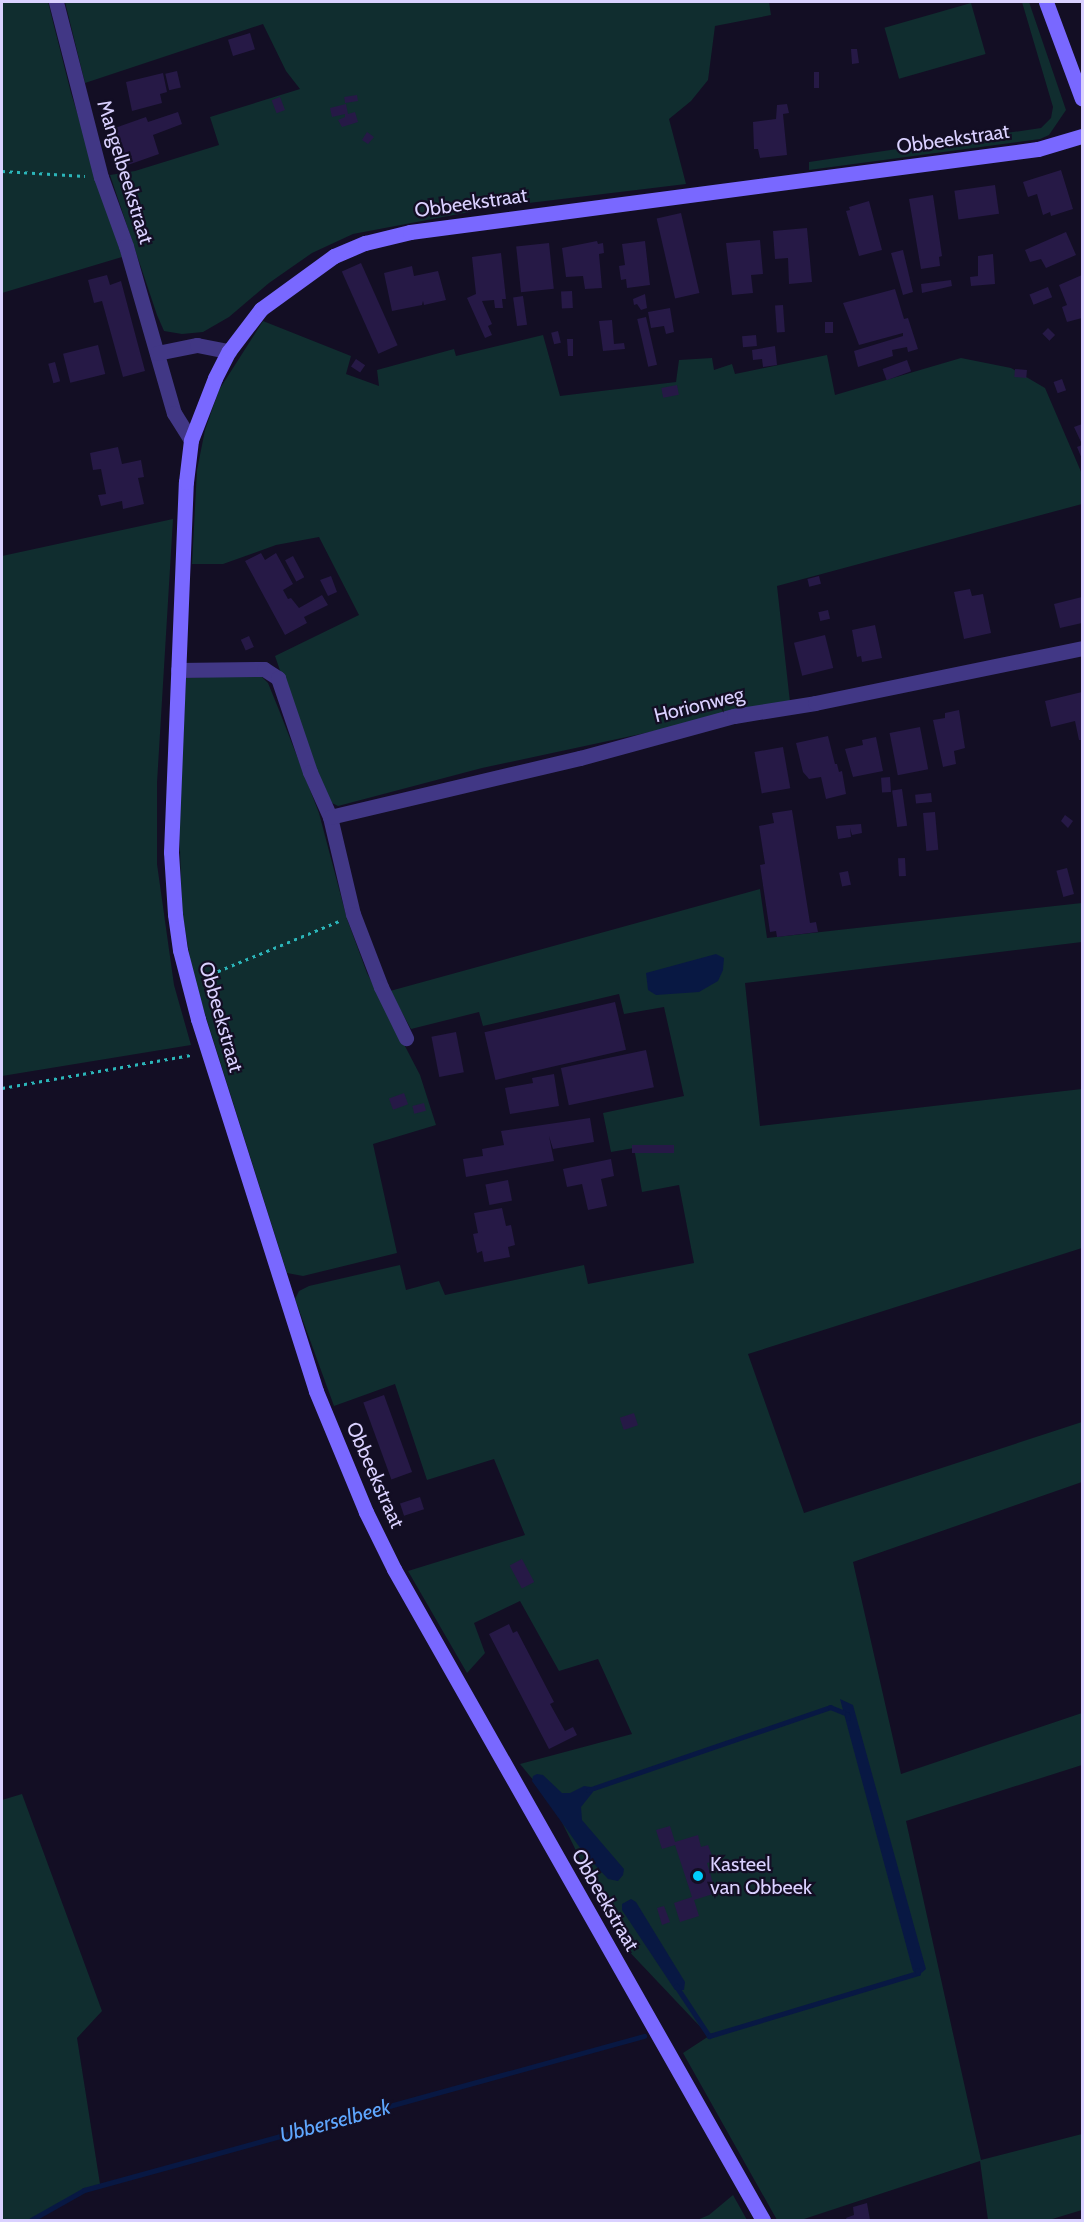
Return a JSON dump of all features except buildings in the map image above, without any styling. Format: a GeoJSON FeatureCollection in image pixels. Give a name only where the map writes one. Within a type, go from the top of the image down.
{"type":"FeatureCollection","features":[{"type":"Feature","properties":{"kind":"street","name":"Mangelbeekstraat"},"geometry":{"type":"LineString","coordinates":[[56,2],[101,177],[126,246],[174,413],[192,440]]}},
{"type":"Feature","properties":{"kind":"street"},"geometry":{"type":"LineString","coordinates":[[1046,2],[1083,99]]}},
{"type":"Feature","properties":{"kind":"street","name":"Obbeekstraat"},"geometry":{"type":"LineString","coordinates":[[763,2220],[425,1626],[366,1512],[316,1391],[209,1052],[189,984],[175,914],[171,852],[186,482],[192,440],[202,408],[229,351],[261,309],[334,256],[365,243],[411,232],[1038,149],[1083,136]]}},
{"type":"Feature","properties":{"kind":"street"},"geometry":{"type":"LineString","coordinates":[[157,353],[197,345],[229,351]]}},
{"type":"Feature","properties":{"kind":"street","name":"Horionweg"},"geometry":{"type":"LineString","coordinates":[[330,817],[580,758],[734,716],[815,703],[1083,648]]}},
{"type":"Feature","properties":{"kind":"street"},"geometry":{"type":"LineString","coordinates":[[178,670],[264,669],[278,678],[310,772],[330,817],[354,914],[381,987],[406,1038]]}},
{"type":"Feature","properties":{"kind":"path"},"geometry":{"type":"LineString","coordinates":[[2,171],[101,177]]}},
{"type":"Feature","properties":{"kind":"path"},"geometry":{"type":"LineString","coordinates":[[189,984],[354,914]]}},
{"type":"Feature","properties":{"kind":"path"},"geometry":{"type":"LineString","coordinates":[[2,1088],[209,1052]]}},
{"type":"Feature","properties":{"kind":"green space"},"geometry":{"type":"Polygon","coordinates":[[[2,2],[48,2],[71,93],[122,257],[2,293],[2,2]]]}},
{"type":"Feature","properties":{"kind":"green space"},"geometry":{"type":"Polygon","coordinates":[[[65,2],[769,2],[771,15],[715,26],[708,80],[691,101],[669,119],[686,184],[496,207],[353,234],[312,253],[269,283],[229,317],[203,332],[182,334],[164,331],[110,175],[135,171],[219,145],[210,117],[300,89],[286,71],[263,24],[85,83],[65,2]]]}},
{"type":"Feature","properties":{"kind":"green space"},"geometry":{"type":"Polygon","coordinates":[[[1022,2],[1029,2],[1066,110],[1049,135],[1040,139],[809,170],[809,162],[1041,128],[1051,118],[1053,107],[1022,2]]]}},
{"type":"Feature","properties":{"kind":"green space"},"geometry":{"type":"Polygon","coordinates":[[[971,3],[986,54],[899,79],[884,28],[971,3]]]}},
{"type":"Feature","properties":{"kind":"green space"},"geometry":{"type":"Polygon","coordinates":[[[263,321],[351,356],[346,374],[379,386],[377,370],[454,349],[456,356],[543,335],[560,396],[676,382],[679,360],[712,358],[714,370],[732,364],[735,374],[827,355],[835,395],[961,358],[1011,368],[1045,388],[1082,474],[1082,504],[777,586],[790,702],[482,768],[338,806],[332,803],[319,784],[275,656],[359,615],[319,537],[276,545],[223,564],[192,564],[197,470],[205,430],[219,390],[263,321]]]}},
{"type":"Feature","properties":{"kind":"green space"},"geometry":{"type":"Polygon","coordinates":[[[173,519],[157,783],[157,864],[174,985],[191,1045],[2,1076],[2,556],[173,519]]]}},
{"type":"Feature","properties":{"kind":"green space"},"geometry":{"type":"Polygon","coordinates":[[[261,676],[268,683],[279,710],[319,813],[347,919],[367,973],[420,1075],[436,1125],[373,1144],[397,1253],[303,1276],[287,1273],[193,976],[182,911],[179,820],[186,678],[261,676]]]}},
{"type":"Feature","properties":{"kind":"green space"},"geometry":{"type":"Polygon","coordinates":[[[760,889],[767,938],[1082,903],[1082,942],[745,983],[760,1126],[1082,1089],[1082,1248],[748,1354],[804,1513],[1082,1422],[1082,1482],[853,1562],[901,1774],[1082,1713],[1082,1765],[906,1821],[981,2160],[1082,2134],[1082,2210],[1049,2220],[988,2220],[980,2161],[801,2220],[777,2220],[683,2053],[709,2036],[622,1944],[553,1804],[520,1764],[632,1734],[598,1659],[559,1671],[520,1601],[474,1623],[485,1653],[467,1673],[408,1571],[525,1535],[494,1459],[427,1480],[395,1384],[334,1406],[295,1299],[299,1291],[309,1286],[400,1265],[406,1290],[439,1281],[445,1295],[584,1265],[588,1284],[694,1263],[679,1185],[642,1192],[634,1148],[611,1152],[603,1113],[684,1096],[664,1007],[624,1014],[619,994],[483,1026],[479,1012],[411,1029],[390,991],[760,889]]]}},
{"type":"Feature","properties":{"kind":"green space"},"geometry":{"type":"Polygon","coordinates":[[[22,1794],[102,2011],[77,2038],[100,2184],[33,2220],[2,2220],[2,1800],[22,1794]]]}},
{"type":"Feature","properties":{"kind":"green space"},"geometry":{"type":"Polygon","coordinates":[[[733,2195],[747,2220],[697,2220],[709,2215],[733,2195]]]}},
{"type":"Feature","properties":{"kind":"water"},"geometry":{"type":"Polygon","coordinates":[[[716,954],[724,958],[723,970],[718,981],[699,992],[656,995],[648,990],[646,973],[716,954]]]}},
{"type":"Feature","properties":{"kind":"water"},"geometry":{"type":"Polygon","coordinates":[[[840,1699],[853,1705],[926,1969],[919,1975],[913,1971],[840,1699]]]}},
{"type":"Feature","properties":{"kind":"water"},"geometry":{"type":"Polygon","coordinates":[[[543,1775],[562,1793],[570,1793],[584,1786],[591,1787],[593,1792],[581,1807],[582,1820],[624,1869],[618,1881],[608,1879],[583,1852],[532,1781],[533,1776],[543,1775]]]}},
{"type":"Feature","properties":{"kind":"water"},"geometry":{"type":"Polygon","coordinates":[[[631,1899],[636,1902],[685,1982],[684,1990],[675,1990],[622,1910],[622,1904],[631,1899]]]}},
{"type":"Feature","properties":{"kind":"waterway"},"geometry":{"type":"LineString","coordinates":[[588,1790],[830,1707],[847,1714],[848,1718]]}},
{"type":"Feature","properties":{"kind":"waterway"},"geometry":{"type":"LineString","coordinates":[[676,1986],[709,2036],[918,1973],[917,1970]]}},
{"type":"Feature","properties":{"kind":"waterway","name":"Ubberselbeek"},"geometry":{"type":"LineString","coordinates":[[31,2220],[84,2190],[644,2036]]}},
{"type":"Feature","properties":{"kind":"place","name":"Kasteel van Obbeek"},"geometry":{"type":"Point","coordinates":[698,1876]}}]}
